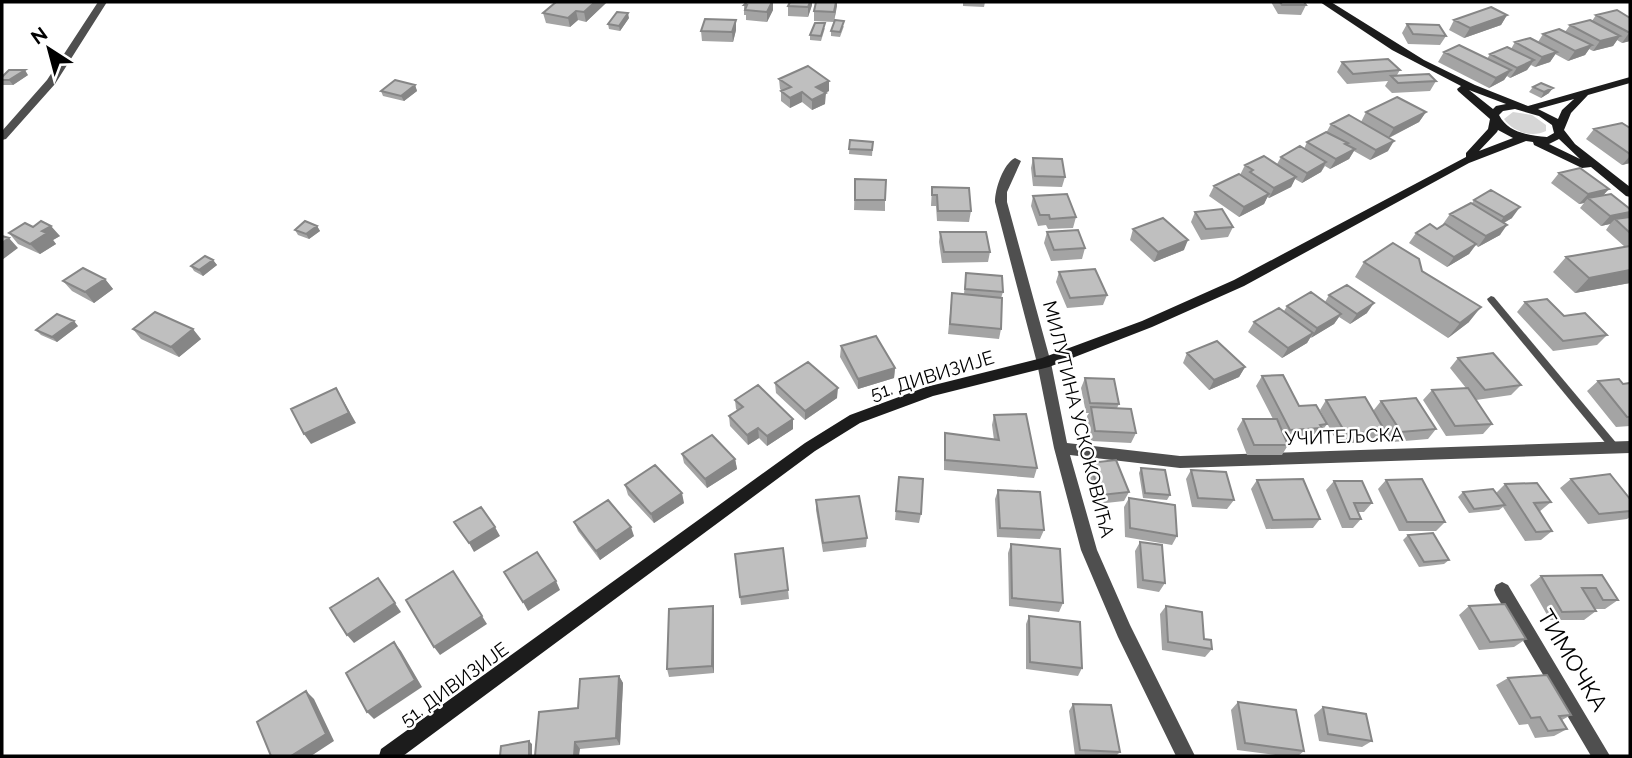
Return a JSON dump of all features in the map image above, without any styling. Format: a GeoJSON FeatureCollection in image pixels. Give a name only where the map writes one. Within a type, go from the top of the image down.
{"type":"FeatureCollection","features":[{"type":"Feature","properties":{"kind":"street"},"geometry":{"type":"LineString","coordinates":[[2,137],[51,82],[102,2]]}},
{"type":"Feature","properties":{"kind":"street"},"geometry":{"type":"LineString","coordinates":[[1325,2],[1445,75],[1551,118],[1560,131],[1612,180],[1630,193]]}},
{"type":"Feature","properties":{"kind":"street"},"geometry":{"type":"LineString","coordinates":[[1445,75],[1507,132],[1612,180]]}},
{"type":"Feature","properties":{"kind":"street"},"geometry":{"type":"LineString","coordinates":[[1494,118],[1500,108],[1527,108],[1630,80]]}},
{"type":"Feature","properties":{"kind":"street"},"geometry":{"type":"LineString","coordinates":[[1560,131],[1566,112],[1586,94]]}},
{"type":"Feature","properties":{"kind":"street","name":"51. ДИВИЗИЈЕ"},"geometry":{"type":"LineString","coordinates":[[1465,161],[1493,130],[1494,118]]}},
{"type":"Feature","properties":{"kind":"street","name":"51. ДИВИЗИЈЕ"},"geometry":{"type":"LineString","coordinates":[[388,756],[810,447],[855,419],[931,391],[1044,363],[1147,324],[1239,283],[1465,161],[1526,139],[1549,141],[1560,131]]}},
{"type":"Feature","properties":{"kind":"street","name":"МИЛУТИНА УСКОКОВИЋА"},"geometry":{"type":"LineString","coordinates":[[1015,161],[1001,191],[1001,202],[1044,363],[1061,448],[1089,550],[1124,631],[1186,756]]}},
{"type":"Feature","properties":{"kind":"street","name":"УЧИТЕЉСКА"},"geometry":{"type":"LineString","coordinates":[[1061,448],[1180,462],[1623,447]]}},
{"type":"Feature","properties":{"kind":"street","name":"ТИМОЧКА"},"geometry":{"type":"LineString","coordinates":[[1503,590],[1601,756]]}},
{"type":"Feature","properties":{"kind":"lane"},"geometry":{"type":"LineString","coordinates":[[1491,299],[1623,447]]}},
{"type":"Feature","properties":{"kind":"shaded area"},"geometry":{"type":"Polygon","coordinates":[[[1513,112],[1532,115],[1546,125],[1546,131],[1529,134],[1518,130],[1504,119],[1513,112]]]}},
{"type":"Feature","properties":{"kind":"building"},"geometry":{"type":"Polygon","coordinates":[[[556,2],[595,2],[584,12],[576,11],[568,18],[543,13],[556,2]]]}},
{"type":"Feature","properties":{"kind":"building"},"geometry":{"type":"Polygon","coordinates":[[[747,2],[772,2],[767,12],[745,10],[747,5],[744,5],[747,2]]]}},
{"type":"Feature","properties":{"kind":"building"},"geometry":{"type":"Polygon","coordinates":[[[790,2],[810,2],[808,7],[788,6],[790,2]]]}},
{"type":"Feature","properties":{"kind":"building"},"geometry":{"type":"Polygon","coordinates":[[[816,2],[836,2],[834,12],[814,11],[816,2]]]}},
{"type":"Feature","properties":{"kind":"building"},"geometry":{"type":"Polygon","coordinates":[[[1280,2],[1304,2],[1306,5],[1282,5],[1280,2]]]}},
{"type":"Feature","properties":{"kind":"building"},"geometry":{"type":"Polygon","coordinates":[[[1491,7],[1507,15],[1470,28],[1454,20],[1491,7]]]}},
{"type":"Feature","properties":{"kind":"building"},"geometry":{"type":"Polygon","coordinates":[[[1617,10],[1630,18],[1630,33],[1596,15],[1617,10]]]}},
{"type":"Feature","properties":{"kind":"building"},"geometry":{"type":"Polygon","coordinates":[[[617,12],[628,13],[619,26],[608,24],[617,12]]]}},
{"type":"Feature","properties":{"kind":"building"},"geometry":{"type":"Polygon","coordinates":[[[705,19],[736,20],[732,32],[701,31],[705,19]]]}},
{"type":"Feature","properties":{"kind":"building"},"geometry":{"type":"Polygon","coordinates":[[[835,20],[844,21],[840,32],[831,31],[835,20]]]}},
{"type":"Feature","properties":{"kind":"building"},"geometry":{"type":"Polygon","coordinates":[[[1590,20],[1620,36],[1600,41],[1570,25],[1590,20]]]}},
{"type":"Feature","properties":{"kind":"building"},"geometry":{"type":"Polygon","coordinates":[[[815,23],[825,23],[821,36],[810,35],[815,23]]]}},
{"type":"Feature","properties":{"kind":"building"},"geometry":{"type":"Polygon","coordinates":[[[1407,24],[1439,25],[1446,36],[1413,34],[1407,24]]]}},
{"type":"Feature","properties":{"kind":"building"},"geometry":{"type":"Polygon","coordinates":[[[1559,29],[1592,45],[1575,51],[1543,34],[1559,29]]]}},
{"type":"Feature","properties":{"kind":"building"},"geometry":{"type":"Polygon","coordinates":[[[1530,38],[1557,52],[1542,57],[1515,42],[1530,38]]]}},
{"type":"Feature","properties":{"kind":"building"},"geometry":{"type":"Polygon","coordinates":[[[1459,45],[1511,70],[1496,78],[1444,52],[1459,45]]]}},
{"type":"Feature","properties":{"kind":"building"},"geometry":{"type":"Polygon","coordinates":[[[1507,47],[1534,60],[1517,68],[1490,54],[1507,47]]]}},
{"type":"Feature","properties":{"kind":"building"},"geometry":{"type":"Polygon","coordinates":[[[1388,59],[1400,70],[1353,74],[1342,62],[1388,59]]]}},
{"type":"Feature","properties":{"kind":"building"},"geometry":{"type":"Polygon","coordinates":[[[808,66],[829,81],[816,87],[826,93],[812,100],[802,92],[790,98],[781,91],[791,87],[779,79],[808,66]]]}},
{"type":"Feature","properties":{"kind":"building"},"geometry":{"type":"Polygon","coordinates":[[[9,70],[25,70],[9,80],[2,80],[9,70]]]}},
{"type":"Feature","properties":{"kind":"building"},"geometry":{"type":"Polygon","coordinates":[[[1429,74],[1436,81],[1398,83],[1391,76],[1429,74]]]}},
{"type":"Feature","properties":{"kind":"building"},"geometry":{"type":"Polygon","coordinates":[[[395,80],[415,85],[401,96],[381,91],[395,80]]]}},
{"type":"Feature","properties":{"kind":"building"},"geometry":{"type":"Polygon","coordinates":[[[1541,83],[1553,88],[1544,92],[1533,87],[1541,83]]]}},
{"type":"Feature","properties":{"kind":"building"},"geometry":{"type":"Polygon","coordinates":[[[1397,97],[1426,112],[1394,128],[1366,112],[1397,97]]]}},
{"type":"Feature","properties":{"kind":"building"},"geometry":{"type":"Polygon","coordinates":[[[1349,115],[1394,141],[1376,150],[1331,124],[1349,115]]]}},
{"type":"Feature","properties":{"kind":"building"},"geometry":{"type":"Polygon","coordinates":[[[1622,123],[1630,128],[1630,154],[1594,129],[1622,123]]]}},
{"type":"Feature","properties":{"kind":"building"},"geometry":{"type":"Polygon","coordinates":[[[1326,132],[1355,149],[1336,159],[1307,142],[1326,132]]]}},
{"type":"Feature","properties":{"kind":"building"},"geometry":{"type":"Polygon","coordinates":[[[850,140],[873,142],[872,150],[849,149],[850,140]]]}},
{"type":"Feature","properties":{"kind":"building"},"geometry":{"type":"Polygon","coordinates":[[[1300,146],[1326,162],[1307,173],[1281,157],[1300,146]]]}},
{"type":"Feature","properties":{"kind":"building"},"geometry":{"type":"Polygon","coordinates":[[[1264,156],[1296,177],[1274,188],[1250,172],[1253,170],[1245,165],[1264,156]]]}},
{"type":"Feature","properties":{"kind":"building"},"geometry":{"type":"Polygon","coordinates":[[[1033,158],[1062,159],[1065,177],[1035,176],[1033,158]]]}},
{"type":"Feature","properties":{"kind":"building"},"geometry":{"type":"Polygon","coordinates":[[[1580,168],[1609,189],[1588,194],[1559,173],[1580,168]]]}},
{"type":"Feature","properties":{"kind":"building"},"geometry":{"type":"Polygon","coordinates":[[[1239,174],[1269,194],[1244,207],[1214,186],[1239,174]]]}},
{"type":"Feature","properties":{"kind":"building"},"geometry":{"type":"Polygon","coordinates":[[[855,179],[886,180],[885,200],[855,200],[855,179]]]}},
{"type":"Feature","properties":{"kind":"building"},"geometry":{"type":"Polygon","coordinates":[[[932,187],[969,188],[971,211],[938,211],[937,195],[932,195],[932,187]]]}},
{"type":"Feature","properties":{"kind":"building"},"geometry":{"type":"Polygon","coordinates":[[[1491,190],[1520,207],[1504,217],[1474,200],[1491,190]]]}},
{"type":"Feature","properties":{"kind":"building"},"geometry":{"type":"Polygon","coordinates":[[[1067,194],[1076,217],[1050,219],[1049,215],[1040,215],[1033,196],[1067,194]]]}},
{"type":"Feature","properties":{"kind":"building"},"geometry":{"type":"Polygon","coordinates":[[[1611,194],[1630,209],[1630,212],[1610,216],[1588,198],[1611,194]]]}},
{"type":"Feature","properties":{"kind":"building"},"geometry":{"type":"Polygon","coordinates":[[[1471,203],[1507,225],[1486,236],[1450,214],[1471,203]]]}},
{"type":"Feature","properties":{"kind":"building"},"geometry":{"type":"Polygon","coordinates":[[[1222,209],[1233,227],[1206,229],[1195,212],[1222,209]]]}},
{"type":"Feature","properties":{"kind":"building"},"geometry":{"type":"Polygon","coordinates":[[[1630,217],[1630,233],[1615,219],[1630,217]]]}},
{"type":"Feature","properties":{"kind":"building"},"geometry":{"type":"Polygon","coordinates":[[[1163,218],[1188,240],[1158,252],[1133,229],[1163,218]]]}},
{"type":"Feature","properties":{"kind":"building"},"geometry":{"type":"Polygon","coordinates":[[[41,221],[51,226],[42,231],[47,233],[30,244],[9,233],[25,223],[33,227],[41,221]]]}},
{"type":"Feature","properties":{"kind":"building"},"geometry":{"type":"Polygon","coordinates":[[[305,221],[317,226],[306,234],[295,230],[305,221]]]}},
{"type":"Feature","properties":{"kind":"building"},"geometry":{"type":"Polygon","coordinates":[[[1430,224],[1437,229],[1445,224],[1476,244],[1454,257],[1416,233],[1430,224]]]}},
{"type":"Feature","properties":{"kind":"building"},"geometry":{"type":"Polygon","coordinates":[[[1078,230],[1085,248],[1054,250],[1047,232],[1078,230]]]}},
{"type":"Feature","properties":{"kind":"building"},"geometry":{"type":"Polygon","coordinates":[[[940,232],[986,232],[990,252],[944,252],[940,232]]]}},
{"type":"Feature","properties":{"kind":"building"},"geometry":{"type":"Polygon","coordinates":[[[1393,243],[1419,259],[1422,271],[1481,307],[1460,323],[1364,262],[1393,243]]]}},
{"type":"Feature","properties":{"kind":"building"},"geometry":{"type":"Polygon","coordinates":[[[1630,246],[1630,270],[1589,278],[1566,257],[1630,246]]]}},
{"type":"Feature","properties":{"kind":"building"},"geometry":{"type":"Polygon","coordinates":[[[205,256],[213,260],[199,270],[191,266],[205,256]]]}},
{"type":"Feature","properties":{"kind":"building"},"geometry":{"type":"Polygon","coordinates":[[[83,268],[105,279],[85,292],[63,281],[83,268]]]}},
{"type":"Feature","properties":{"kind":"building"},"geometry":{"type":"Polygon","coordinates":[[[1095,269],[1107,295],[1070,298],[1059,272],[1095,269]]]}},
{"type":"Feature","properties":{"kind":"building"},"geometry":{"type":"Polygon","coordinates":[[[966,273],[1002,276],[1003,292],[965,289],[966,273]]]}},
{"type":"Feature","properties":{"kind":"building"},"geometry":{"type":"Polygon","coordinates":[[[1347,285],[1374,303],[1357,314],[1329,295],[1347,285]]]}},
{"type":"Feature","properties":{"kind":"building"},"geometry":{"type":"Polygon","coordinates":[[[1311,292],[1341,314],[1317,328],[1287,306],[1311,292]]]}},
{"type":"Feature","properties":{"kind":"building"},"geometry":{"type":"Polygon","coordinates":[[[952,293],[1002,298],[1001,329],[950,324],[952,293]]]}},
{"type":"Feature","properties":{"kind":"building"},"geometry":{"type":"Polygon","coordinates":[[[1547,299],[1564,316],[1585,313],[1607,335],[1563,341],[1525,302],[1547,299]]]}},
{"type":"Feature","properties":{"kind":"building"},"geometry":{"type":"Polygon","coordinates":[[[1279,308],[1313,333],[1288,348],[1254,322],[1279,308]]]}},
{"type":"Feature","properties":{"kind":"building"},"geometry":{"type":"Polygon","coordinates":[[[155,312],[193,329],[171,347],[133,329],[155,312]]]}},
{"type":"Feature","properties":{"kind":"building"},"geometry":{"type":"Polygon","coordinates":[[[57,314],[74,321],[52,337],[36,330],[57,314]]]}},
{"type":"Feature","properties":{"kind":"building"},"geometry":{"type":"Polygon","coordinates":[[[876,336],[895,368],[858,379],[841,346],[876,336]]]}},
{"type":"Feature","properties":{"kind":"building"},"geometry":{"type":"Polygon","coordinates":[[[1217,341],[1245,367],[1214,380],[1187,353],[1217,341]]]}},
{"type":"Feature","properties":{"kind":"building"},"geometry":{"type":"Polygon","coordinates":[[[1493,353],[1521,385],[1485,390],[1458,358],[1493,353]]]}},
{"type":"Feature","properties":{"kind":"building"},"geometry":{"type":"Polygon","coordinates":[[[808,362],[838,388],[805,411],[775,383],[808,362]]]}},
{"type":"Feature","properties":{"kind":"building"},"geometry":{"type":"Polygon","coordinates":[[[1283,375],[1299,406],[1316,405],[1327,424],[1320,425],[1322,428],[1290,430],[1262,376],[1283,375]]]}},
{"type":"Feature","properties":{"kind":"building"},"geometry":{"type":"Polygon","coordinates":[[[1085,378],[1114,379],[1119,404],[1090,403],[1085,378]]]}},
{"type":"Feature","properties":{"kind":"building"},"geometry":{"type":"Polygon","coordinates":[[[1619,379],[1623,384],[1630,383],[1630,417],[1627,417],[1598,381],[1619,379]]]}},
{"type":"Feature","properties":{"kind":"building"},"geometry":{"type":"Polygon","coordinates":[[[758,385],[793,419],[767,436],[758,428],[747,435],[729,416],[743,407],[735,400],[758,385]]]}},
{"type":"Feature","properties":{"kind":"building"},"geometry":{"type":"Polygon","coordinates":[[[336,388],[349,413],[304,434],[291,409],[336,388]]]}},
{"type":"Feature","properties":{"kind":"building"},"geometry":{"type":"Polygon","coordinates":[[[1468,388],[1492,424],[1455,426],[1432,390],[1468,388]]]}},
{"type":"Feature","properties":{"kind":"building"},"geometry":{"type":"Polygon","coordinates":[[[1365,397],[1385,431],[1346,434],[1326,400],[1365,397]]]}},
{"type":"Feature","properties":{"kind":"building"},"geometry":{"type":"Polygon","coordinates":[[[1416,398],[1436,429],[1401,432],[1381,401],[1416,398]]]}},
{"type":"Feature","properties":{"kind":"building"},"geometry":{"type":"Polygon","coordinates":[[[1091,407],[1131,409],[1136,433],[1095,431],[1091,407]]]}},
{"type":"Feature","properties":{"kind":"building"},"geometry":{"type":"Polygon","coordinates":[[[1026,414],[1037,468],[945,460],[945,433],[999,440],[994,415],[1026,414]]]}},
{"type":"Feature","properties":{"kind":"building"},"geometry":{"type":"Polygon","coordinates":[[[1243,419],[1277,419],[1288,445],[1254,445],[1243,419]]]}},
{"type":"Feature","properties":{"kind":"building"},"geometry":{"type":"Polygon","coordinates":[[[712,435],[735,459],[705,479],[682,454],[712,435]]]}},
{"type":"Feature","properties":{"kind":"building"},"geometry":{"type":"Polygon","coordinates":[[[1116,460],[1129,492],[1101,495],[1089,463],[1116,460]]]}},
{"type":"Feature","properties":{"kind":"building"},"geometry":{"type":"Polygon","coordinates":[[[655,465],[682,493],[651,514],[625,485],[655,465]]]}},
{"type":"Feature","properties":{"kind":"building"},"geometry":{"type":"Polygon","coordinates":[[[1141,468],[1165,470],[1170,495],[1145,493],[1141,468]]]}},
{"type":"Feature","properties":{"kind":"building"},"geometry":{"type":"Polygon","coordinates":[[[1191,470],[1226,472],[1234,500],[1198,498],[1191,470]]]}},
{"type":"Feature","properties":{"kind":"building"},"geometry":{"type":"Polygon","coordinates":[[[1610,474],[1630,499],[1630,511],[1599,514],[1571,479],[1610,474]]]}},
{"type":"Feature","properties":{"kind":"building"},"geometry":{"type":"Polygon","coordinates":[[[899,477],[923,479],[921,514],[896,511],[899,477]]]}},
{"type":"Feature","properties":{"kind":"building"},"geometry":{"type":"Polygon","coordinates":[[[1303,479],[1320,519],[1273,520],[1257,480],[1303,479]]]}},
{"type":"Feature","properties":{"kind":"building"},"geometry":{"type":"Polygon","coordinates":[[[1422,479],[1445,522],[1407,522],[1386,480],[1422,479]]]}},
{"type":"Feature","properties":{"kind":"building"},"geometry":{"type":"Polygon","coordinates":[[[1334,481],[1362,481],[1372,503],[1354,503],[1361,519],[1350,519],[1334,481]]]}},
{"type":"Feature","properties":{"kind":"building"},"geometry":{"type":"Polygon","coordinates":[[[1537,483],[1551,502],[1534,503],[1552,531],[1536,532],[1505,484],[1537,483]]]}},
{"type":"Feature","properties":{"kind":"building"},"geometry":{"type":"Polygon","coordinates":[[[1493,489],[1505,505],[1474,509],[1463,492],[1493,489]]]}},
{"type":"Feature","properties":{"kind":"building"},"geometry":{"type":"Polygon","coordinates":[[[998,490],[1040,492],[1044,530],[1000,528],[998,490]]]}},
{"type":"Feature","properties":{"kind":"building"},"geometry":{"type":"Polygon","coordinates":[[[859,496],[867,538],[823,543],[816,500],[859,496]]]}},
{"type":"Feature","properties":{"kind":"building"},"geometry":{"type":"Polygon","coordinates":[[[1129,498],[1175,505],[1177,536],[1130,528],[1129,498]]]}},
{"type":"Feature","properties":{"kind":"building"},"geometry":{"type":"Polygon","coordinates":[[[608,500],[631,527],[596,551],[574,522],[608,500]]]}},
{"type":"Feature","properties":{"kind":"building"},"geometry":{"type":"Polygon","coordinates":[[[481,507],[495,527],[469,543],[454,522],[481,507]]]}},
{"type":"Feature","properties":{"kind":"building"},"geometry":{"type":"Polygon","coordinates":[[[1433,533],[1449,560],[1424,562],[1408,535],[1433,533]]]}},
{"type":"Feature","properties":{"kind":"building"},"geometry":{"type":"Polygon","coordinates":[[[1140,542],[1162,545],[1165,583],[1143,580],[1140,542]]]}},
{"type":"Feature","properties":{"kind":"building"},"geometry":{"type":"Polygon","coordinates":[[[1011,544],[1060,549],[1063,603],[1012,598],[1011,544]]]}},
{"type":"Feature","properties":{"kind":"building"},"geometry":{"type":"Polygon","coordinates":[[[783,548],[788,590],[740,597],[735,554],[783,548]]]}},
{"type":"Feature","properties":{"kind":"building"},"geometry":{"type":"Polygon","coordinates":[[[537,552],[556,581],[523,602],[504,572],[537,552]]]}},
{"type":"Feature","properties":{"kind":"building"},"geometry":{"type":"Polygon","coordinates":[[[453,571],[482,616],[434,647],[406,600],[453,571]]]}},
{"type":"Feature","properties":{"kind":"building"},"geometry":{"type":"Polygon","coordinates":[[[1602,575],[1618,600],[1603,600],[1596,588],[1582,588],[1596,611],[1562,612],[1541,576],[1602,575]]]}},
{"type":"Feature","properties":{"kind":"building"},"geometry":{"type":"Polygon","coordinates":[[[378,578],[395,603],[347,635],[330,608],[378,578]]]}},
{"type":"Feature","properties":{"kind":"building"},"geometry":{"type":"Polygon","coordinates":[[[1505,604],[1526,639],[1490,642],[1469,606],[1505,604]]]}},
{"type":"Feature","properties":{"kind":"building"},"geometry":{"type":"Polygon","coordinates":[[[713,606],[712,666],[667,669],[669,609],[713,606]]]}},
{"type":"Feature","properties":{"kind":"building"},"geometry":{"type":"Polygon","coordinates":[[[1166,606],[1202,612],[1204,639],[1211,640],[1212,649],[1168,642],[1166,606]]]}},
{"type":"Feature","properties":{"kind":"building"},"geometry":{"type":"Polygon","coordinates":[[[1029,616],[1080,622],[1082,668],[1030,662],[1029,616]]]}},
{"type":"Feature","properties":{"kind":"building"},"geometry":{"type":"Polygon","coordinates":[[[394,642],[415,680],[367,712],[346,673],[394,642]]]}},
{"type":"Feature","properties":{"kind":"building"},"geometry":{"type":"Polygon","coordinates":[[[1547,675],[1571,715],[1559,716],[1567,729],[1548,731],[1540,717],[1531,718],[1508,678],[1547,675]]]}},
{"type":"Feature","properties":{"kind":"building"},"geometry":{"type":"Polygon","coordinates":[[[619,676],[616,738],[575,742],[574,756],[535,756],[539,712],[578,708],[580,679],[619,676]]]}},
{"type":"Feature","properties":{"kind":"building"},"geometry":{"type":"Polygon","coordinates":[[[306,691],[326,734],[291,756],[271,756],[257,722],[306,691]]]}},
{"type":"Feature","properties":{"kind":"building"},"geometry":{"type":"Polygon","coordinates":[[[1238,702],[1296,710],[1304,751],[1245,743],[1238,702]]]}},
{"type":"Feature","properties":{"kind":"building"},"geometry":{"type":"Polygon","coordinates":[[[1073,704],[1111,705],[1120,752],[1080,750],[1073,704]]]}},
{"type":"Feature","properties":{"kind":"building"},"geometry":{"type":"Polygon","coordinates":[[[1323,707],[1366,714],[1372,741],[1328,734],[1323,707]]]}},
{"type":"Feature","properties":{"kind":"building"},"geometry":{"type":"Polygon","coordinates":[[[529,741],[529,756],[500,756],[501,746],[529,741]]]}}]}
